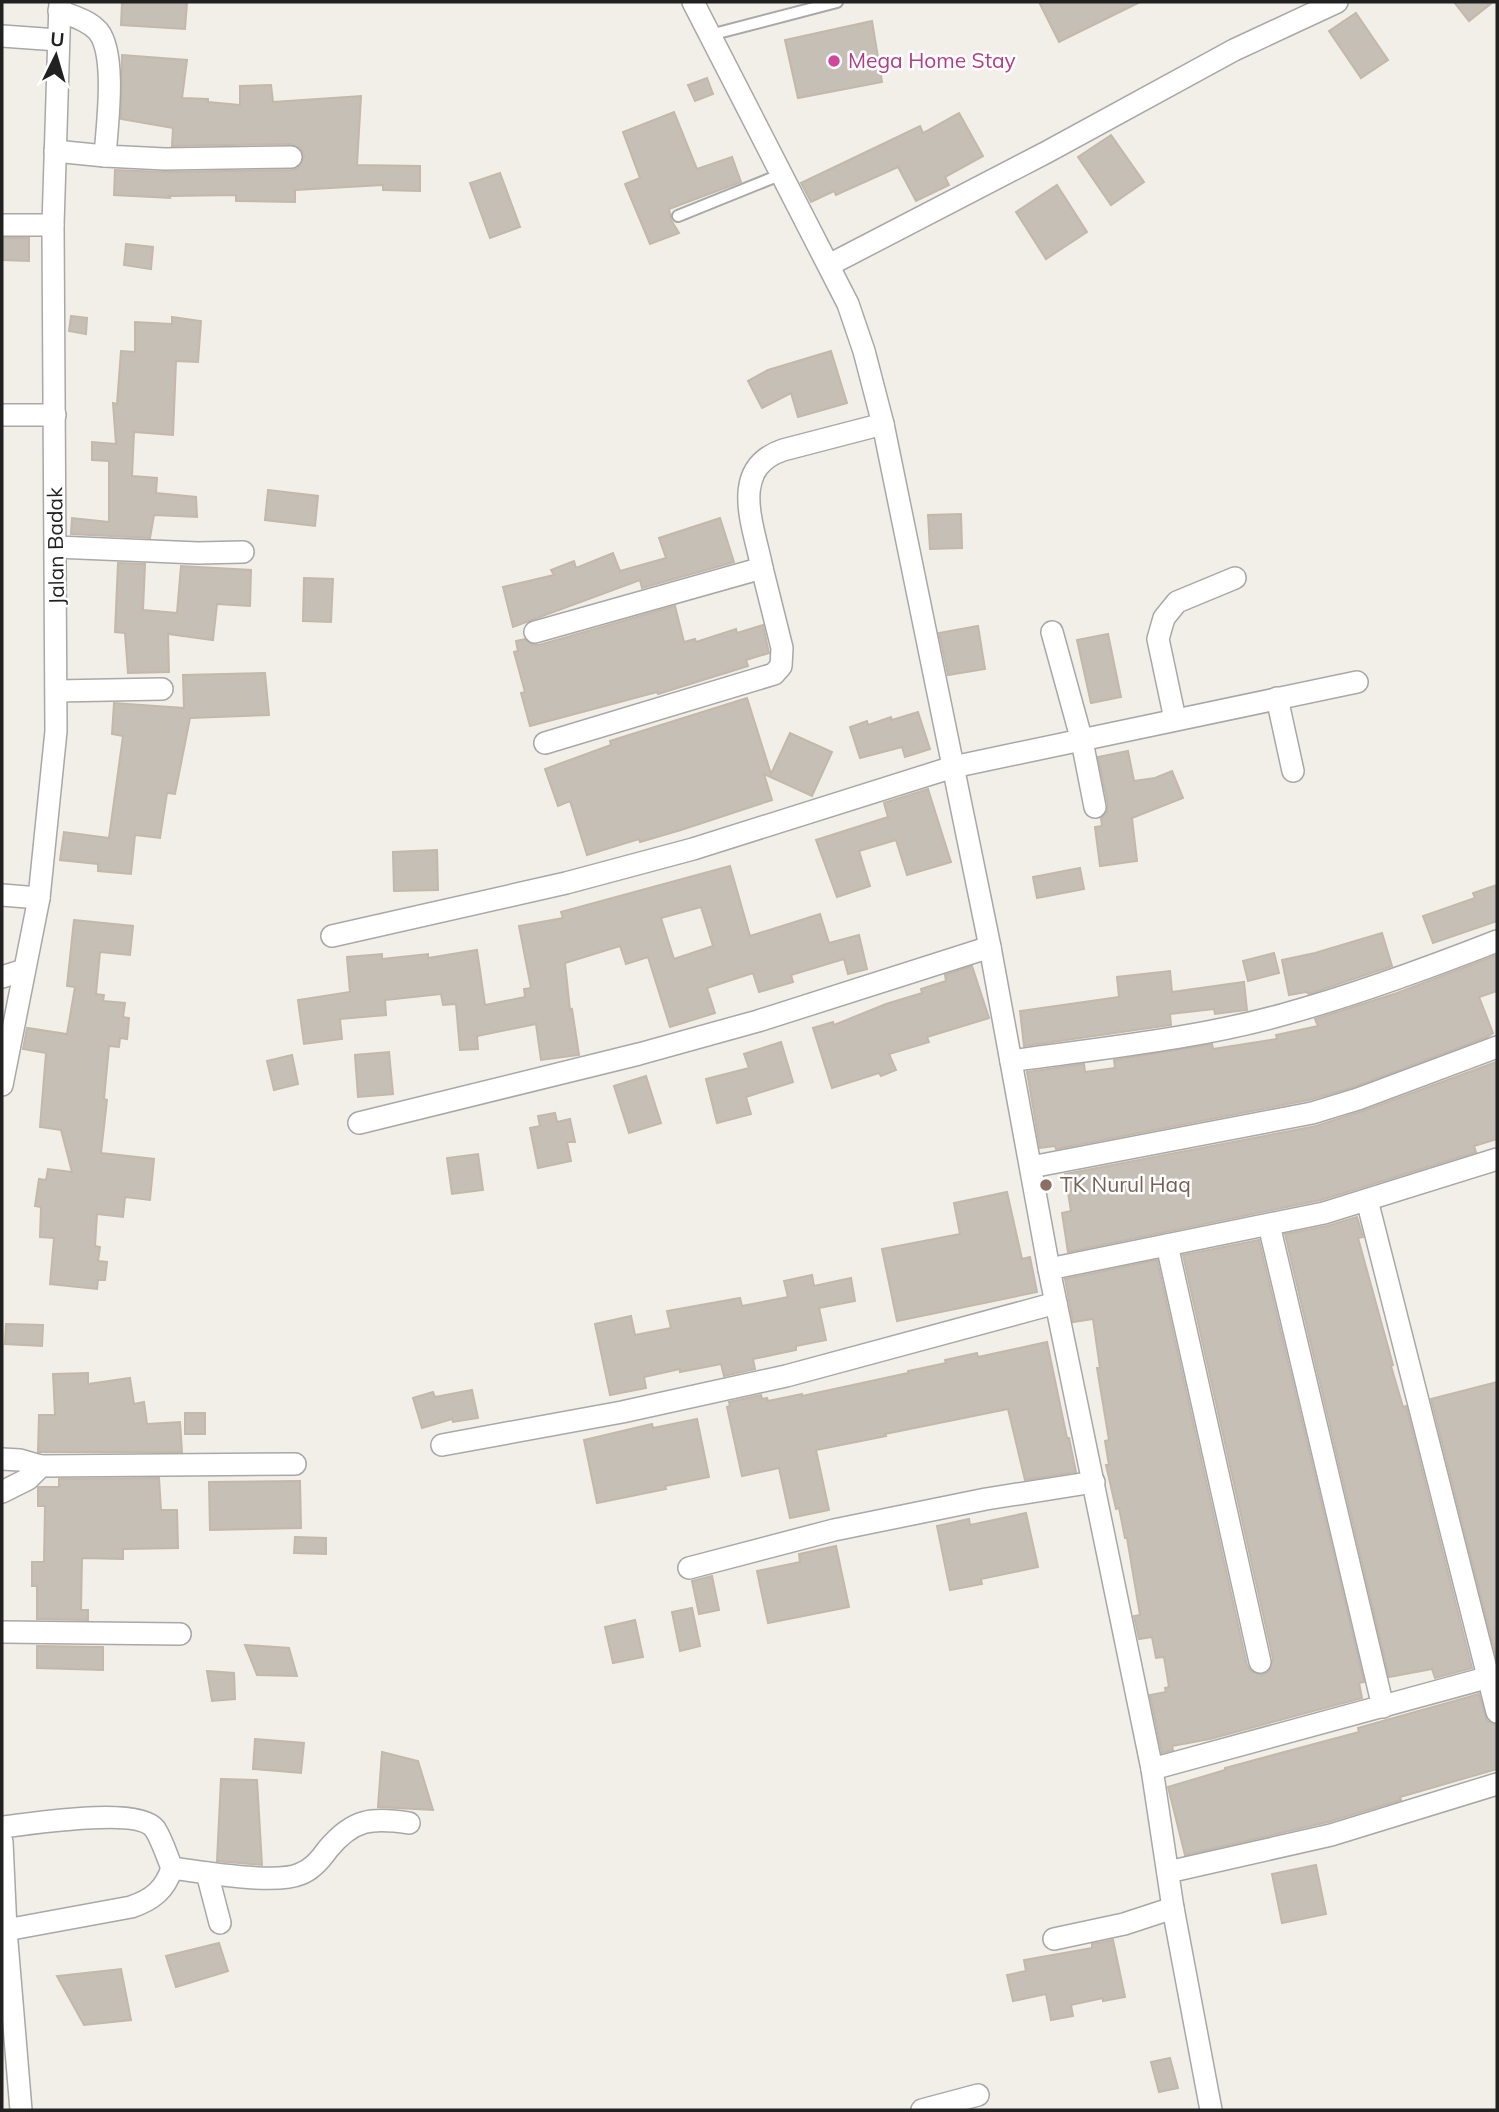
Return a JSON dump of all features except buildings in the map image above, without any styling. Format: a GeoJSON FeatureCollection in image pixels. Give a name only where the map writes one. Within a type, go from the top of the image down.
{"type":"FeatureCollection","features":[{"type":"Feature","properties":{"kind":"street"},"geometry":{"type":"LineString","coordinates":[[693,2],[829,265],[852,316],[883,424],[990,947],[1049,1269],[1152,1769],[1173,1908],[1211,2110]]}},
{"type":"Feature","properties":{"kind":"street"},"geometry":{"type":"LineString","coordinates":[[829,265],[1047,152],[1234,50],[1337,2]]}},
{"type":"Feature","properties":{"kind":"street"},"geometry":{"type":"LineString","coordinates":[[59,6],[98,32],[110,60],[105,156]]}},
{"type":"Feature","properties":{"kind":"street","name":"Jalan Badak"},"geometry":{"type":"LineString","coordinates":[[2,1086],[5,1046],[39,898],[56,731],[53,225],[59,6]]}},
{"type":"Feature","properties":{"kind":"street"},"geometry":{"type":"LineString","coordinates":[[2,37],[58,40]]}},
{"type":"Feature","properties":{"kind":"street"},"geometry":{"type":"LineString","coordinates":[[55,151],[165,159],[291,157]]}},
{"type":"Feature","properties":{"kind":"street"},"geometry":{"type":"LineString","coordinates":[[2,225],[53,225]]}},
{"type":"Feature","properties":{"kind":"street"},"geometry":{"type":"LineString","coordinates":[[2,415],[55,415]]}},
{"type":"Feature","properties":{"kind":"street"},"geometry":{"type":"LineString","coordinates":[[545,743],[774,674],[781,666],[782,648],[762,568],[748,499],[748,485],[758,464],[769,455],[883,424]]}},
{"type":"Feature","properties":{"kind":"street"},"geometry":{"type":"LineString","coordinates":[[55,547],[198,553],[243,552]]}},
{"type":"Feature","properties":{"kind":"street"},"geometry":{"type":"LineString","coordinates":[[535,632],[762,568]]}},
{"type":"Feature","properties":{"kind":"street"},"geometry":{"type":"LineString","coordinates":[[1175,719],[1158,639],[1164,618],[1177,602],[1235,578]]}},
{"type":"Feature","properties":{"kind":"street"},"geometry":{"type":"LineString","coordinates":[[1052,632],[1082,741],[1095,807]]}},
{"type":"Feature","properties":{"kind":"street"},"geometry":{"type":"LineString","coordinates":[[332,936],[592,876],[693,849],[953,767],[1357,682]]}},
{"type":"Feature","properties":{"kind":"street"},"geometry":{"type":"LineString","coordinates":[[57,691],[162,689]]}},
{"type":"Feature","properties":{"kind":"street"},"geometry":{"type":"LineString","coordinates":[[1277,698],[1293,771]]}},
{"type":"Feature","properties":{"kind":"street"},"geometry":{"type":"LineString","coordinates":[[2,895],[39,898]]}},
{"type":"Feature","properties":{"kind":"street"},"geometry":{"type":"LineString","coordinates":[[1011,1061],[1186,1035],[1284,1014],[1413,974],[1497,940]]}},
{"type":"Feature","properties":{"kind":"street"},"geometry":{"type":"LineString","coordinates":[[359,1123],[639,1054],[758,1021],[990,947]]}},
{"type":"Feature","properties":{"kind":"street"},"geometry":{"type":"LineString","coordinates":[[2,977],[24,970]]}},
{"type":"Feature","properties":{"kind":"street"},"geometry":{"type":"LineString","coordinates":[[1031,1167],[1312,1114],[1497,1047]]}},
{"type":"Feature","properties":{"kind":"street"},"geometry":{"type":"LineString","coordinates":[[1049,1269],[1324,1213],[1497,1159]]}},
{"type":"Feature","properties":{"kind":"street"},"geometry":{"type":"LineString","coordinates":[[1367,1200],[1493,1676],[1497,1712]]}},
{"type":"Feature","properties":{"kind":"street"},"geometry":{"type":"LineString","coordinates":[[1269,1225],[1383,1707]]}},
{"type":"Feature","properties":{"kind":"street"},"geometry":{"type":"LineString","coordinates":[[1167,1245],[1260,1662]]}},
{"type":"Feature","properties":{"kind":"street"},"geometry":{"type":"LineString","coordinates":[[442,1445],[621,1412],[786,1376],[1056,1303]]}},
{"type":"Feature","properties":{"kind":"street"},"geometry":{"type":"LineString","coordinates":[[2,1459],[20,1460],[41,1466],[295,1464]]}},
{"type":"Feature","properties":{"kind":"street"},"geometry":{"type":"LineString","coordinates":[[2,1492],[28,1479],[41,1466]]}},
{"type":"Feature","properties":{"kind":"street"},"geometry":{"type":"LineString","coordinates":[[689,1567],[834,1530],[986,1499],[1094,1482]]}},
{"type":"Feature","properties":{"kind":"street"},"geometry":{"type":"LineString","coordinates":[[2,1632],[180,1634]]}},
{"type":"Feature","properties":{"kind":"street"},"geometry":{"type":"LineString","coordinates":[[1152,1769],[1493,1676]]}},
{"type":"Feature","properties":{"kind":"street"},"geometry":{"type":"LineString","coordinates":[[1168,1872],[1331,1835],[1497,1784]]}},
{"type":"Feature","properties":{"kind":"street"},"geometry":{"type":"LineString","coordinates":[[2,1827],[103,1817],[138,1819],[154,1828],[172,1868],[167,1882],[147,1902],[6,1930]]}},
{"type":"Feature","properties":{"kind":"street"},"geometry":{"type":"LineString","coordinates":[[172,1868],[244,1877],[299,1875],[313,1866],[357,1823],[384,1819],[409,1823]]}},
{"type":"Feature","properties":{"kind":"street"},"geometry":{"type":"LineString","coordinates":[[2,1842],[6,1930],[21,2110]]}},
{"type":"Feature","properties":{"kind":"street"},"geometry":{"type":"LineString","coordinates":[[206,1873],[220,1923]]}},
{"type":"Feature","properties":{"kind":"street"},"geometry":{"type":"LineString","coordinates":[[1054,1938],[1124,1924],[1173,1908]]}},
{"type":"Feature","properties":{"kind":"street"},"geometry":{"type":"LineString","coordinates":[[922,2110],[978,2095]]}},
{"type":"Feature","properties":{"kind":"lane"},"geometry":{"type":"LineString","coordinates":[[710,35],[837,2]]}},
{"type":"Feature","properties":{"kind":"lane"},"geometry":{"type":"LineString","coordinates":[[678,216],[782,174]]}},
{"type":"Feature","properties":{"kind":"place","name":"Mega Home Stay"},"geometry":{"type":"Point","coordinates":[834,61]}},
{"type":"Feature","properties":{"kind":"place","name":"TK Nurul Haq"},"geometry":{"type":"Point","coordinates":[1046,1185]}}]}
